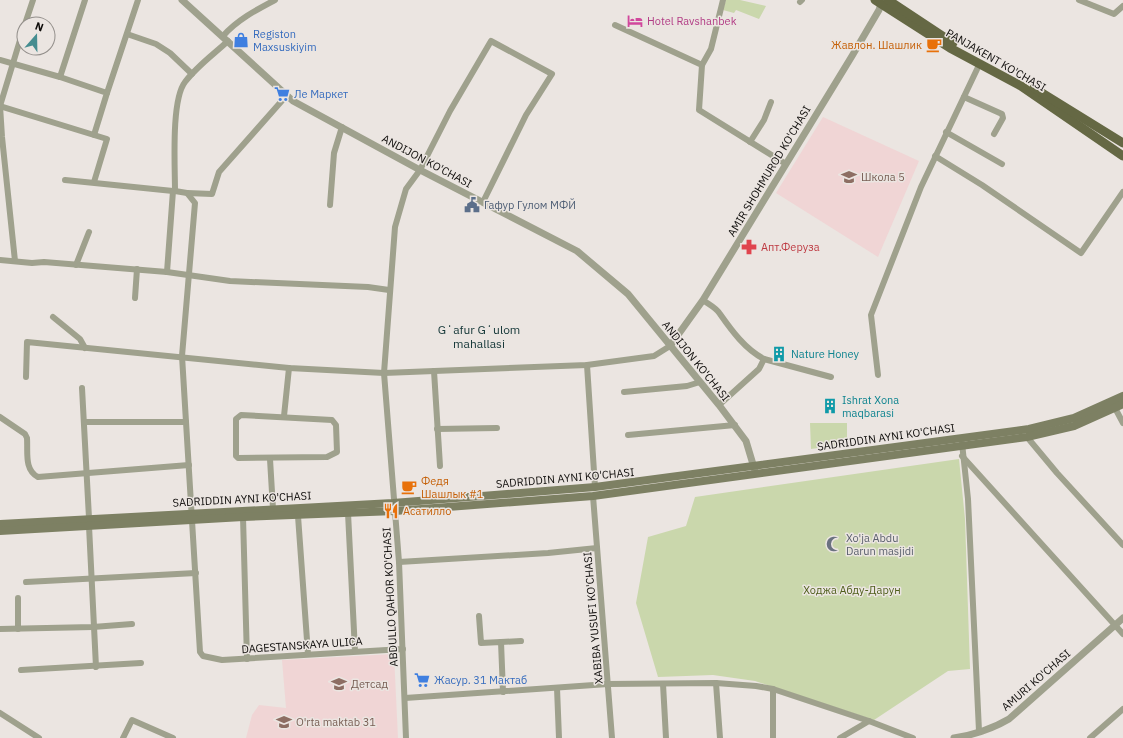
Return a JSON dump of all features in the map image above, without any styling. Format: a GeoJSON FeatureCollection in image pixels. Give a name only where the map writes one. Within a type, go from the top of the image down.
{"type":"FeatureCollection","features":[{"type":"Feature","properties":{"kind":"main road","name":"PANJAKENT KO'CHASI"},"geometry":{"type":"LineString","coordinates":[[882,1],[929,36],[1021,86],[1123,156]]}},
{"type":"Feature","properties":{"kind":"main road","name":"PANJAKENT KO'CHASI"},"geometry":{"type":"LineString","coordinates":[[882,1],[948,40],[1006,71],[1123,143]]}},
{"type":"Feature","properties":{"kind":"main road","name":"SADRIDDIN AYNI KO'CHASI"},"geometry":{"type":"LineString","coordinates":[[0,524],[89,522],[192,516],[273,509],[394,507],[593,496],[961,441],[1029,429],[1059,423],[1089,413],[1123,396]]}},
{"type":"Feature","properties":{"kind":"main road","name":"SADRIDDIN AYNI KO'CHASI"},"geometry":{"type":"LineString","coordinates":[[961,441],[1026,437],[1074,426],[1123,404]]}},
{"type":"Feature","properties":{"kind":"main road","name":"SADRIDDIN AYNI KO'CHASI"},"geometry":{"type":"LineString","coordinates":[[192,516],[298,516],[348,513],[394,507],[755,471]]}},
{"type":"Feature","properties":{"kind":"main road","name":"SADRIDDIN AYNI KO'CHASI"},"geometry":{"type":"LineString","coordinates":[[0,531],[89,522]]}},
{"type":"Feature","properties":{"kind":"street"},"geometry":{"type":"LineString","coordinates":[[28,16],[33,0]]}},
{"type":"Feature","properties":{"kind":"street"},"geometry":{"type":"LineString","coordinates":[[60,77],[85,0]]}},
{"type":"Feature","properties":{"kind":"street"},"geometry":{"type":"LineString","coordinates":[[94,135],[138,0]]}},
{"type":"Feature","properties":{"kind":"street","name":"ANDIJON KO'CHASI"},"geometry":{"type":"LineString","coordinates":[[182,0],[293,101],[420,170],[577,251],[628,294],[719,405],[746,441],[755,471]]}},
{"type":"Feature","properties":{"kind":"street"},"geometry":{"type":"LineString","coordinates":[[166,272],[174,191],[178,94],[185,82],[225,39],[230,29],[253,12],[275,0]]}},
{"type":"Feature","properties":{"kind":"street"},"geometry":{"type":"LineString","coordinates":[[723,0],[711,49],[702,65],[699,110],[786,164]]}},
{"type":"Feature","properties":{"kind":"street"},"geometry":{"type":"LineString","coordinates":[[1079,0],[1110,14],[1117,13],[1123,6]]}},
{"type":"Feature","properties":{"kind":"street","name":"AMIR SHOHMUROD KO'CHASI"},"geometry":{"type":"LineString","coordinates":[[670,346],[703,300],[852,56],[882,1]]}},
{"type":"Feature","properties":{"kind":"street"},"geometry":{"type":"LineString","coordinates":[[615,25],[702,65]]}},
{"type":"Feature","properties":{"kind":"street"},"geometry":{"type":"LineString","coordinates":[[127,34],[156,44],[170,53],[192,74]]}},
{"type":"Feature","properties":{"kind":"street","name":"ABDULLO QAHOR KO'CHASI"},"geometry":{"type":"LineString","coordinates":[[406,738],[399,562],[384,373],[389,290],[395,227],[406,189],[420,170],[450,111],[490,41],[552,74],[526,115],[483,202]]}},
{"type":"Feature","properties":{"kind":"street"},"geometry":{"type":"LineString","coordinates":[[15,261],[1,137],[0,106],[16,56]]}},
{"type":"Feature","properties":{"kind":"street"},"geometry":{"type":"LineString","coordinates":[[0,60],[60,77],[107,93]]}},
{"type":"Feature","properties":{"kind":"street"},"geometry":{"type":"LineString","coordinates":[[878,375],[871,315],[921,187],[980,63]]}},
{"type":"Feature","properties":{"kind":"street"},"geometry":{"type":"LineString","coordinates":[[65,180],[212,194],[219,172],[287,96]]}},
{"type":"Feature","properties":{"kind":"street"},"geometry":{"type":"LineString","coordinates":[[964,97],[1002,114],[1003,118],[994,134]]}},
{"type":"Feature","properties":{"kind":"street"},"geometry":{"type":"LineString","coordinates":[[750,142],[764,120],[771,102]]}},
{"type":"Feature","properties":{"kind":"street"},"geometry":{"type":"LineString","coordinates":[[0,106],[107,139],[94,182]]}},
{"type":"Feature","properties":{"kind":"street"},"geometry":{"type":"LineString","coordinates":[[330,205],[334,153],[342,127]]}},
{"type":"Feature","properties":{"kind":"street"},"geometry":{"type":"LineString","coordinates":[[946,132],[1002,164]]}},
{"type":"Feature","properties":{"kind":"street"},"geometry":{"type":"LineString","coordinates":[[935,156],[1081,253],[1123,192]]}},
{"type":"Feature","properties":{"kind":"street"},"geometry":{"type":"LineString","coordinates":[[26,582],[196,573],[182,356],[195,203],[187,192]]}},
{"type":"Feature","properties":{"kind":"street"},"geometry":{"type":"LineString","coordinates":[[76,265],[89,232]]}},
{"type":"Feature","properties":{"kind":"street"},"geometry":{"type":"LineString","coordinates":[[0,260],[166,272],[230,281],[342,285],[389,290]]}},
{"type":"Feature","properties":{"kind":"street"},"geometry":{"type":"LineString","coordinates":[[134,298],[137,270]]}},
{"type":"Feature","properties":{"kind":"street"},"geometry":{"type":"LineString","coordinates":[[703,300],[720,313],[725,322],[754,354],[764,359],[831,377]]}},
{"type":"Feature","properties":{"kind":"street"},"geometry":{"type":"LineString","coordinates":[[53,317],[80,339],[85,348]]}},
{"type":"Feature","properties":{"kind":"street"},"geometry":{"type":"LineString","coordinates":[[26,377],[27,342],[182,356],[289,368],[384,373],[587,365],[654,356],[670,346]]}},
{"type":"Feature","properties":{"kind":"street"},"geometry":{"type":"LineString","coordinates":[[719,405],[759,369],[764,359]]}},
{"type":"Feature","properties":{"kind":"street"},"geometry":{"type":"LineString","coordinates":[[587,365],[595,488]]}},
{"type":"Feature","properties":{"kind":"street"},"geometry":{"type":"LineString","coordinates":[[284,416],[289,368]]}},
{"type":"Feature","properties":{"kind":"street"},"geometry":{"type":"LineString","coordinates":[[434,371],[440,466]]}},
{"type":"Feature","properties":{"kind":"street"},"geometry":{"type":"LineString","coordinates":[[624,392],[687,386],[700,382]]}},
{"type":"Feature","properties":{"kind":"street"},"geometry":{"type":"LineString","coordinates":[[82,388],[96,667]]}},
{"type":"Feature","properties":{"kind":"street"},"geometry":{"type":"LineString","coordinates":[[1115,408],[1123,423]]}},
{"type":"Feature","properties":{"kind":"street"},"geometry":{"type":"LineString","coordinates":[[241,415],[284,416],[332,420],[336,425],[337,452],[327,457],[270,459],[238,458],[236,456],[236,419],[241,415]]}},
{"type":"Feature","properties":{"kind":"street"},"geometry":{"type":"LineString","coordinates":[[0,417],[25,434],[27,438],[28,468],[31,474],[38,477],[189,465]]}},
{"type":"Feature","properties":{"kind":"street"},"geometry":{"type":"LineString","coordinates":[[84,422],[186,422]]}},
{"type":"Feature","properties":{"kind":"street"},"geometry":{"type":"LineString","coordinates":[[628,435],[735,425]]}},
{"type":"Feature","properties":{"kind":"street"},"geometry":{"type":"LineString","coordinates":[[437,429],[496,428]]}},
{"type":"Feature","properties":{"kind":"street"},"geometry":{"type":"LineString","coordinates":[[1026,437],[1056,473],[1123,545]]}},
{"type":"Feature","properties":{"kind":"street"},"geometry":{"type":"LineString","coordinates":[[961,441],[968,499],[979,731]]}},
{"type":"Feature","properties":{"kind":"street"},"geometry":{"type":"LineString","coordinates":[[962,456],[1123,634]]}},
{"type":"Feature","properties":{"kind":"street"},"geometry":{"type":"LineString","coordinates":[[270,459],[273,509]]}},
{"type":"Feature","properties":{"kind":"street","name":"XABIBA YUSUFI KO'CHASI"},"geometry":{"type":"LineString","coordinates":[[593,496],[612,738]]}},
{"type":"Feature","properties":{"kind":"street"},"geometry":{"type":"LineString","coordinates":[[348,513],[355,651]]}},
{"type":"Feature","properties":{"kind":"street"},"geometry":{"type":"LineString","coordinates":[[298,516],[308,654]]}},
{"type":"Feature","properties":{"kind":"street"},"geometry":{"type":"LineString","coordinates":[[244,517],[246,659]]}},
{"type":"Feature","properties":{"kind":"street"},"geometry":{"type":"LineString","coordinates":[[399,562],[548,553],[597,548]]}},
{"type":"Feature","properties":{"kind":"street","name":"DAGESTANSKAYA ULICA"},"geometry":{"type":"LineString","coordinates":[[196,573],[200,652],[203,656],[222,660],[403,649]]}},
{"type":"Feature","properties":{"kind":"street"},"geometry":{"type":"LineString","coordinates":[[18,598],[18,629]]}},
{"type":"Feature","properties":{"kind":"street"},"geometry":{"type":"LineString","coordinates":[[479,616],[481,643],[521,641]]}},
{"type":"Feature","properties":{"kind":"street","name":"AMURI KO'CHASI"},"geometry":{"type":"LineString","coordinates":[[954,738],[972,735],[979,731],[996,727],[1009,719],[1123,618]]}},
{"type":"Feature","properties":{"kind":"street"},"geometry":{"type":"LineString","coordinates":[[0,630],[93,627],[132,624]]}},
{"type":"Feature","properties":{"kind":"street"},"geometry":{"type":"LineString","coordinates":[[501,642],[503,692]]}},
{"type":"Feature","properties":{"kind":"street"},"geometry":{"type":"LineString","coordinates":[[20,670],[96,667],[141,663]]}},
{"type":"Feature","properties":{"kind":"street"},"geometry":{"type":"LineString","coordinates":[[405,698],[608,684],[716,683],[756,686],[773,689],[869,721],[913,738]]}},
{"type":"Feature","properties":{"kind":"street"},"geometry":{"type":"LineString","coordinates":[[716,683],[720,738]]}},
{"type":"Feature","properties":{"kind":"street"},"geometry":{"type":"LineString","coordinates":[[663,684],[666,738]]}},
{"type":"Feature","properties":{"kind":"street"},"geometry":{"type":"LineString","coordinates":[[557,688],[559,738]]}},
{"type":"Feature","properties":{"kind":"street"},"geometry":{"type":"LineString","coordinates":[[773,689],[773,738]]}},
{"type":"Feature","properties":{"kind":"street"},"geometry":{"type":"LineString","coordinates":[[1090,738],[1120,712],[1123,720]]}},
{"type":"Feature","properties":{"kind":"street"},"geometry":{"type":"LineString","coordinates":[[0,713],[34,737]]}},
{"type":"Feature","properties":{"kind":"street"},"geometry":{"type":"LineString","coordinates":[[123,738],[132,720],[173,738]]}},
{"type":"Feature","properties":{"kind":"street"},"geometry":{"type":"LineString","coordinates":[[840,738],[869,721]]}},
{"type":"Feature","properties":{"kind":"shaded area","name":"Школа 5"},"geometry":{"type":"Polygon","coordinates":[[[823,117],[919,161],[878,257],[776,193],[823,117]]]}},
{"type":"Feature","properties":{"kind":"shaded area","name":"Детсад"},"geometry":{"type":"Polygon","coordinates":[[[394,654],[398,738],[246,738],[252,715],[259,705],[286,708],[282,660],[394,654]]]}},
{"type":"Feature","properties":{"kind":"green space"},"geometry":{"type":"Polygon","coordinates":[[[726,0],[740,0],[766,6],[759,19],[736,10],[734,13],[723,10],[726,0]]]}},
{"type":"Feature","properties":{"kind":"green space"},"geometry":{"type":"Polygon","coordinates":[[[810,423],[847,423],[847,444],[811,449],[810,423]]]}},
{"type":"Feature","properties":{"kind":"green space","name":"Ходжа Абду-Дарун"},"geometry":{"type":"Polygon","coordinates":[[[959,459],[965,519],[970,669],[948,671],[874,720],[755,681],[713,675],[658,677],[636,603],[648,537],[686,526],[695,497],[959,459]]]}},
{"type":"Feature","properties":{"kind":"place","name":"Hotel Ravshanbek"},"geometry":{"type":"Point","coordinates":[635,21]}},
{"type":"Feature","properties":{"kind":"place","name":"Registon Maxsuskiyim"},"geometry":{"type":"Point","coordinates":[241,40]}},
{"type":"Feature","properties":{"kind":"place","name":"Жавлон. Шашлик"},"geometry":{"type":"Point","coordinates":[934,45]}},
{"type":"Feature","properties":{"kind":"place","name":"Ле Маркет"},"geometry":{"type":"Point","coordinates":[282,94]}},
{"type":"Feature","properties":{"kind":"place","name":"Школа 5"},"geometry":{"type":"Point","coordinates":[849,177]}},
{"type":"Feature","properties":{"kind":"place","name":"Гафур Гулом МФЙ"},"geometry":{"type":"Point","coordinates":[472,205]}},
{"type":"Feature","properties":{"kind":"place","name":"Апт.Феруза"},"geometry":{"type":"Point","coordinates":[749,247]}},
{"type":"Feature","properties":{"kind":"place","name":"Nature Honey"},"geometry":{"type":"Point","coordinates":[779,354]}},
{"type":"Feature","properties":{"kind":"place","name":"Ishrat Хоnа mаqbаrasi"},"geometry":{"type":"Point","coordinates":[830,406]}},
{"type":"Feature","properties":{"kind":"place","name":"Федя Шашлык #1"},"geometry":{"type":"Point","coordinates":[409,487]}},
{"type":"Feature","properties":{"kind":"place","name":"Асатилло"},"geometry":{"type":"Point","coordinates":[391,511]}},
{"type":"Feature","properties":{"kind":"place","name":"Xo'ja Abdu Darun masjidi"},"geometry":{"type":"Point","coordinates":[834,544]}},
{"type":"Feature","properties":{"kind":"place","name":"Жасур. 31 Мактаб"},"geometry":{"type":"Point","coordinates":[422,680]}},
{"type":"Feature","properties":{"kind":"place","name":"Детсад"},"geometry":{"type":"Point","coordinates":[339,684]}},
{"type":"Feature","properties":{"kind":"place","name":"O'rta maktab 31"},"geometry":{"type":"Point","coordinates":[284,722]}},
{"type":"Feature","properties":{"kind":"district","name":"Gʻafur Gʻulom mahallasi"},"geometry":{"type":"Point","coordinates":[479,336]}}]}
